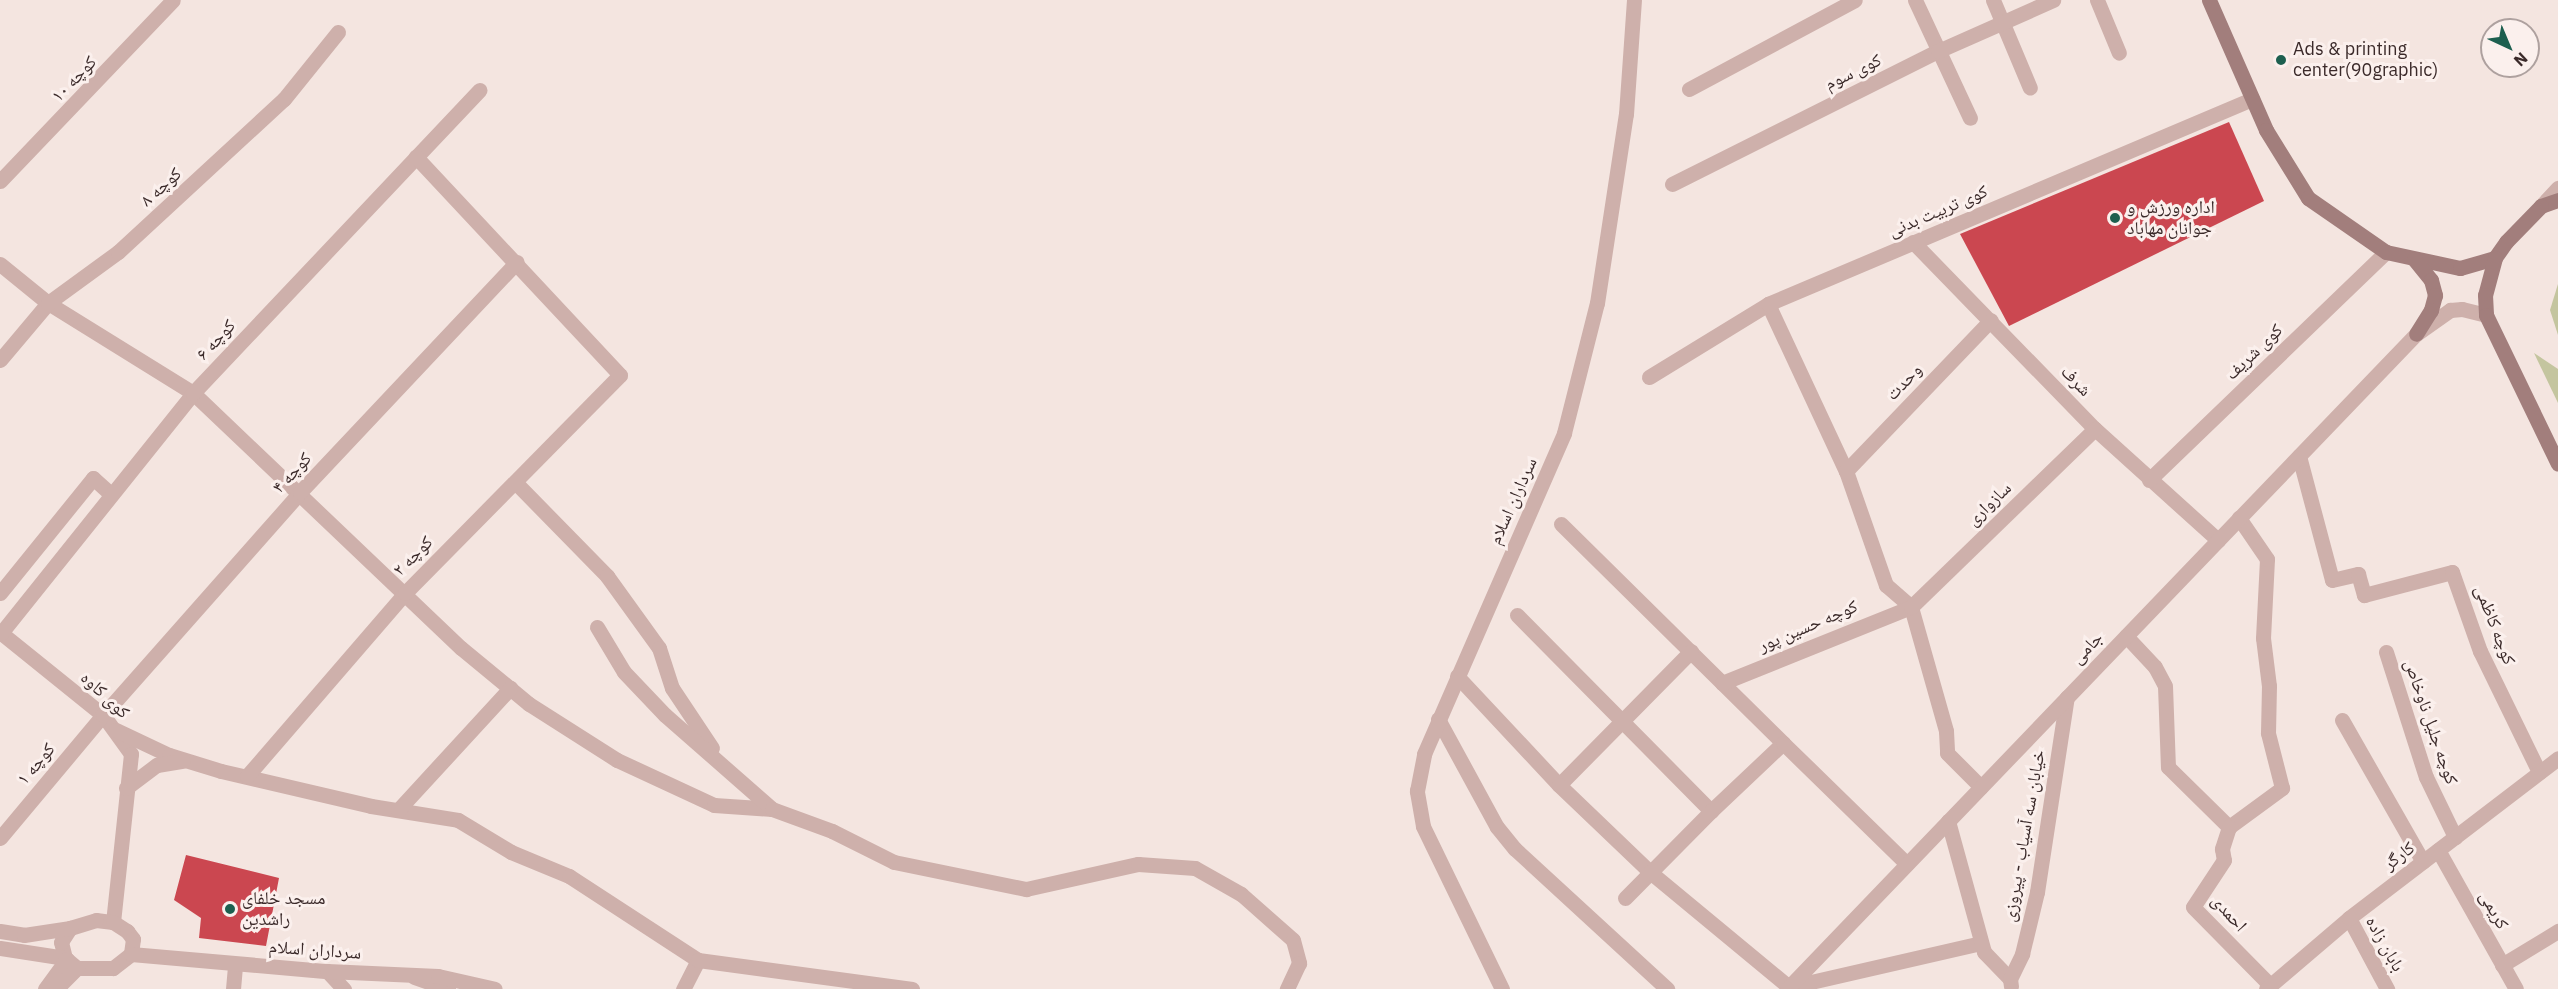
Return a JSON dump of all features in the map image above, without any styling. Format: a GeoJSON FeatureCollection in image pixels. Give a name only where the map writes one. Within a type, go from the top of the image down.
{"type":"FeatureCollection","features":[{"type":"Feature","properties":{"kind":"main road"},"geometry":{"type":"LineString","coordinates":[[2209,0],[2266,130],[2308,198],[2386,252],[2460,268],[2495,258]]}},
{"type":"Feature","properties":{"kind":"main road"},"geometry":{"type":"LineString","coordinates":[[2558,200],[2541,206],[2524,220],[2495,258],[2487,286],[2486,315],[2558,464]]}},
{"type":"Feature","properties":{"kind":"main road"},"geometry":{"type":"LineString","coordinates":[[2414,259],[2431,280],[2435,295],[2431,310],[2416,334]]}},
{"type":"Feature","properties":{"kind":"street","name":"کوچه ۱۰"},"geometry":{"type":"LineString","coordinates":[[0,181],[173,0]]}},
{"type":"Feature","properties":{"kind":"street","name":"سرداران اسلام"},"geometry":{"type":"LineString","coordinates":[[1502,989],[1423,826],[1418,791],[1424,754],[1564,433],[1597,303],[1626,114],[1634,0]]}},
{"type":"Feature","properties":{"kind":"street"},"geometry":{"type":"LineString","coordinates":[[1689,89],[1855,0]]}},
{"type":"Feature","properties":{"kind":"street"},"geometry":{"type":"LineString","coordinates":[[1914,0],[1970,118]]}},
{"type":"Feature","properties":{"kind":"street"},"geometry":{"type":"LineString","coordinates":[[1994,0],[2030,88]]}},
{"type":"Feature","properties":{"kind":"street","name":"کوی سوم"},"geometry":{"type":"LineString","coordinates":[[1672,184],[1938,51],[2053,0]]}},
{"type":"Feature","properties":{"kind":"street"},"geometry":{"type":"LineString","coordinates":[[2097,0],[2119,53]]}},
{"type":"Feature","properties":{"kind":"street","name":"کوچه ۸"},"geometry":{"type":"LineString","coordinates":[[0,360],[48,303],[118,252],[213,167],[284,99],[338,32]]}},
{"type":"Feature","properties":{"kind":"street","name":"کوچه ۶"},"geometry":{"type":"LineString","coordinates":[[0,633],[193,393],[480,90]]}},
{"type":"Feature","properties":{"kind":"street","name":"کوی تربیت بدنی"},"geometry":{"type":"LineString","coordinates":[[1649,377],[1768,303],[2252,99]]}},
{"type":"Feature","properties":{"kind":"street"},"geometry":{"type":"LineString","coordinates":[[416,157],[517,262]]}},
{"type":"Feature","properties":{"kind":"street"},"geometry":{"type":"LineString","coordinates":[[2541,206],[2558,188]]}},
{"type":"Feature","properties":{"kind":"street","name":"شرف"},"geometry":{"type":"LineString","coordinates":[[1913,242],[2095,429],[2148,480],[2218,540]]}},
{"type":"Feature","properties":{"kind":"street","name":"کوی شریف"},"geometry":{"type":"LineString","coordinates":[[2148,480],[2386,252]]}},
{"type":"Feature","properties":{"kind":"street","name":"کوچه ۲"},"geometry":{"type":"LineString","coordinates":[[247,776],[405,592],[620,375],[517,262]]}},
{"type":"Feature","properties":{"kind":"street","name":"کوچه ۴"},"geometry":{"type":"LineString","coordinates":[[103,715],[300,492],[517,262]]}},
{"type":"Feature","properties":{"kind":"street"},"geometry":{"type":"LineString","coordinates":[[0,264],[48,303],[193,393],[300,492],[461,648],[510,688],[617,760],[714,805],[772,809],[832,831],[894,862],[1026,889],[1138,864],[1195,868],[1236,890],[1293,940],[1299,963],[1287,989]]}},
{"type":"Feature","properties":{"kind":"street"},"geometry":{"type":"LineString","coordinates":[[1768,303],[1846,471],[1886,585],[1911,607],[1946,731],[1947,753],[1980,787]]}},
{"type":"Feature","properties":{"kind":"street","name":"جامی"},"geometry":{"type":"LineString","coordinates":[[1788,988],[2416,334],[2450,310],[2463,309],[2486,315]]}},
{"type":"Feature","properties":{"kind":"street","name":"وحدت"},"geometry":{"type":"LineString","coordinates":[[1846,471],[1991,320]]}},
{"type":"Feature","properties":{"kind":"street","name":"سازواری"},"geometry":{"type":"LineString","coordinates":[[1911,607],[2095,429]]}},
{"type":"Feature","properties":{"kind":"street","name":"کوچه کاظمی"},"geometry":{"type":"LineString","coordinates":[[2299,456],[2332,580],[2358,574],[2364,595],[2452,572],[2480,651],[2539,772]]}},
{"type":"Feature","properties":{"kind":"street"},"geometry":{"type":"LineString","coordinates":[[0,593],[93,478],[111,494]]}},
{"type":"Feature","properties":{"kind":"street"},"geometry":{"type":"LineString","coordinates":[[515,482],[607,576],[659,648],[672,688],[722,763]]}},
{"type":"Feature","properties":{"kind":"street"},"geometry":{"type":"LineString","coordinates":[[2126,636],[2155,666],[2165,686],[2168,767],[2229,827],[2282,788],[2268,733],[2269,686],[2263,638],[2267,559],[2239,518]]}},
{"type":"Feature","properties":{"kind":"street"},"geometry":{"type":"LineString","coordinates":[[1561,524],[1907,864]]}},
{"type":"Feature","properties":{"kind":"street","name":"کوچه حسین پور"},"geometry":{"type":"LineString","coordinates":[[1722,683],[1911,607]]}},
{"type":"Feature","properties":{"kind":"street"},"geometry":{"type":"LineString","coordinates":[[1517,615],[1624,720],[1711,811]]}},
{"type":"Feature","properties":{"kind":"street"},"geometry":{"type":"LineString","coordinates":[[597,627],[624,672],[665,715],[772,809]]}},
{"type":"Feature","properties":{"kind":"street","name":"کوی کاوه"},"geometry":{"type":"LineString","coordinates":[[0,633],[103,715],[116,730],[130,754],[113,922]]}},
{"type":"Feature","properties":{"kind":"street"},"geometry":{"type":"LineString","coordinates":[[1559,785],[1691,651]]}},
{"type":"Feature","properties":{"kind":"street","name":"کوچه جلیل ناوخاص"},"geometry":{"type":"LineString","coordinates":[[2386,651],[2426,777],[2455,837]]}},
{"type":"Feature","properties":{"kind":"street"},"geometry":{"type":"LineString","coordinates":[[1457,676],[1559,785],[1650,872],[1788,988],[1833,983],[1981,943]]}},
{"type":"Feature","properties":{"kind":"street"},"geometry":{"type":"LineString","coordinates":[[398,810],[510,688]]}},
{"type":"Feature","properties":{"kind":"street","name":"خیابان سه آسیاب - پیروزی"},"geometry":{"type":"LineString","coordinates":[[1948,821],[1984,952],[2011,984],[2022,954],[2037,892],[2067,697]]}},
{"type":"Feature","properties":{"kind":"street","name":"کوچه ۱"},"geometry":{"type":"LineString","coordinates":[[0,838],[103,715]]}},
{"type":"Feature","properties":{"kind":"street"},"geometry":{"type":"LineString","coordinates":[[1438,720],[1497,827],[1515,849],[1667,989]]}},
{"type":"Feature","properties":{"kind":"street"},"geometry":{"type":"LineString","coordinates":[[2342,720],[2422,862]]}},
{"type":"Feature","properties":{"kind":"street"},"geometry":{"type":"LineString","coordinates":[[116,730],[186,760],[398,810],[458,820],[511,852],[569,876],[698,960],[912,989]]}},
{"type":"Feature","properties":{"kind":"street"},"geometry":{"type":"LineString","coordinates":[[1625,898],[1711,811],[1784,743]]}},
{"type":"Feature","properties":{"kind":"street","name":"کارگر"},"geometry":{"type":"LineString","coordinates":[[2268,987],[2349,918],[2558,758]]}},
{"type":"Feature","properties":{"kind":"street"},"geometry":{"type":"LineString","coordinates":[[126,788],[157,765],[186,760]]}},
{"type":"Feature","properties":{"kind":"street","name":"احمدی"},"geometry":{"type":"LineString","coordinates":[[2229,827],[2222,849],[2224,860],[2193,907],[2268,987]]}},
{"type":"Feature","properties":{"kind":"street","name":"کریمی"},"geometry":{"type":"LineString","coordinates":[[2438,850],[2516,989]]}},
{"type":"Feature","properties":{"kind":"street","name":"بابان زاده"},"geometry":{"type":"LineString","coordinates":[[2349,918],[2387,989]]}},
{"type":"Feature","properties":{"kind":"street"},"geometry":{"type":"LineString","coordinates":[[0,931],[24,935],[70,928],[82,922],[113,922],[133,939],[131,954],[113,968],[0,948]]}},
{"type":"Feature","properties":{"kind":"street"},"geometry":{"type":"LineString","coordinates":[[70,928],[61,942],[70,962]]}},
{"type":"Feature","properties":{"kind":"street"},"geometry":{"type":"LineString","coordinates":[[2502,965],[2558,931]]}},
{"type":"Feature","properties":{"kind":"street","name":"سرداران اسلام"},"geometry":{"type":"LineString","coordinates":[[131,954],[327,971],[438,976],[495,989]]}},
{"type":"Feature","properties":{"kind":"street"},"geometry":{"type":"LineString","coordinates":[[683,989],[698,960]]}},
{"type":"Feature","properties":{"kind":"street"},"geometry":{"type":"LineString","coordinates":[[45,989],[70,962]]}},
{"type":"Feature","properties":{"kind":"street"},"geometry":{"type":"LineString","coordinates":[[56,989],[70,962]]}},
{"type":"Feature","properties":{"kind":"street"},"geometry":{"type":"LineString","coordinates":[[233,989],[235,964]]}},
{"type":"Feature","properties":{"kind":"street"},"geometry":{"type":"LineString","coordinates":[[327,971],[344,989]]}},
{"type":"Feature","properties":{"kind":"street"},"geometry":{"type":"LineString","coordinates":[[407,974],[448,989]]}},
{"type":"Feature","properties":{"kind":"green space"},"geometry":{"type":"Polygon","coordinates":[[[2558,284],[2558,335],[2550,310],[2558,284]]]}},
{"type":"Feature","properties":{"kind":"green space"},"geometry":{"type":"Polygon","coordinates":[[[2534,353],[2558,369],[2558,403],[2534,353]]]}},
{"type":"Feature","properties":{"kind":"building","name":"اداره ورزش و جوانان مهاباد"},"geometry":{"type":"Polygon","coordinates":[[[2229,122],[2264,201],[2009,326],[1960,234],[2229,122]]]}},
{"type":"Feature","properties":{"kind":"building","name":"مسجد خلفای راشدین"},"geometry":{"type":"Polygon","coordinates":[[[186,855],[279,878],[266,946],[199,938],[201,918],[174,900],[186,855]]]}},
{"type":"Feature","properties":{"kind":"place","name":"Ads & printing center(90graphic)"},"geometry":{"type":"Point","coordinates":[2281,60]}},
{"type":"Feature","properties":{"kind":"place","name":"اداره ورزش و جوانان مهاباد"},"geometry":{"type":"Point","coordinates":[2115,218]}},
{"type":"Feature","properties":{"kind":"place","name":"مسجد خلفای راشدین"},"geometry":{"type":"Point","coordinates":[230,909]}}]}
